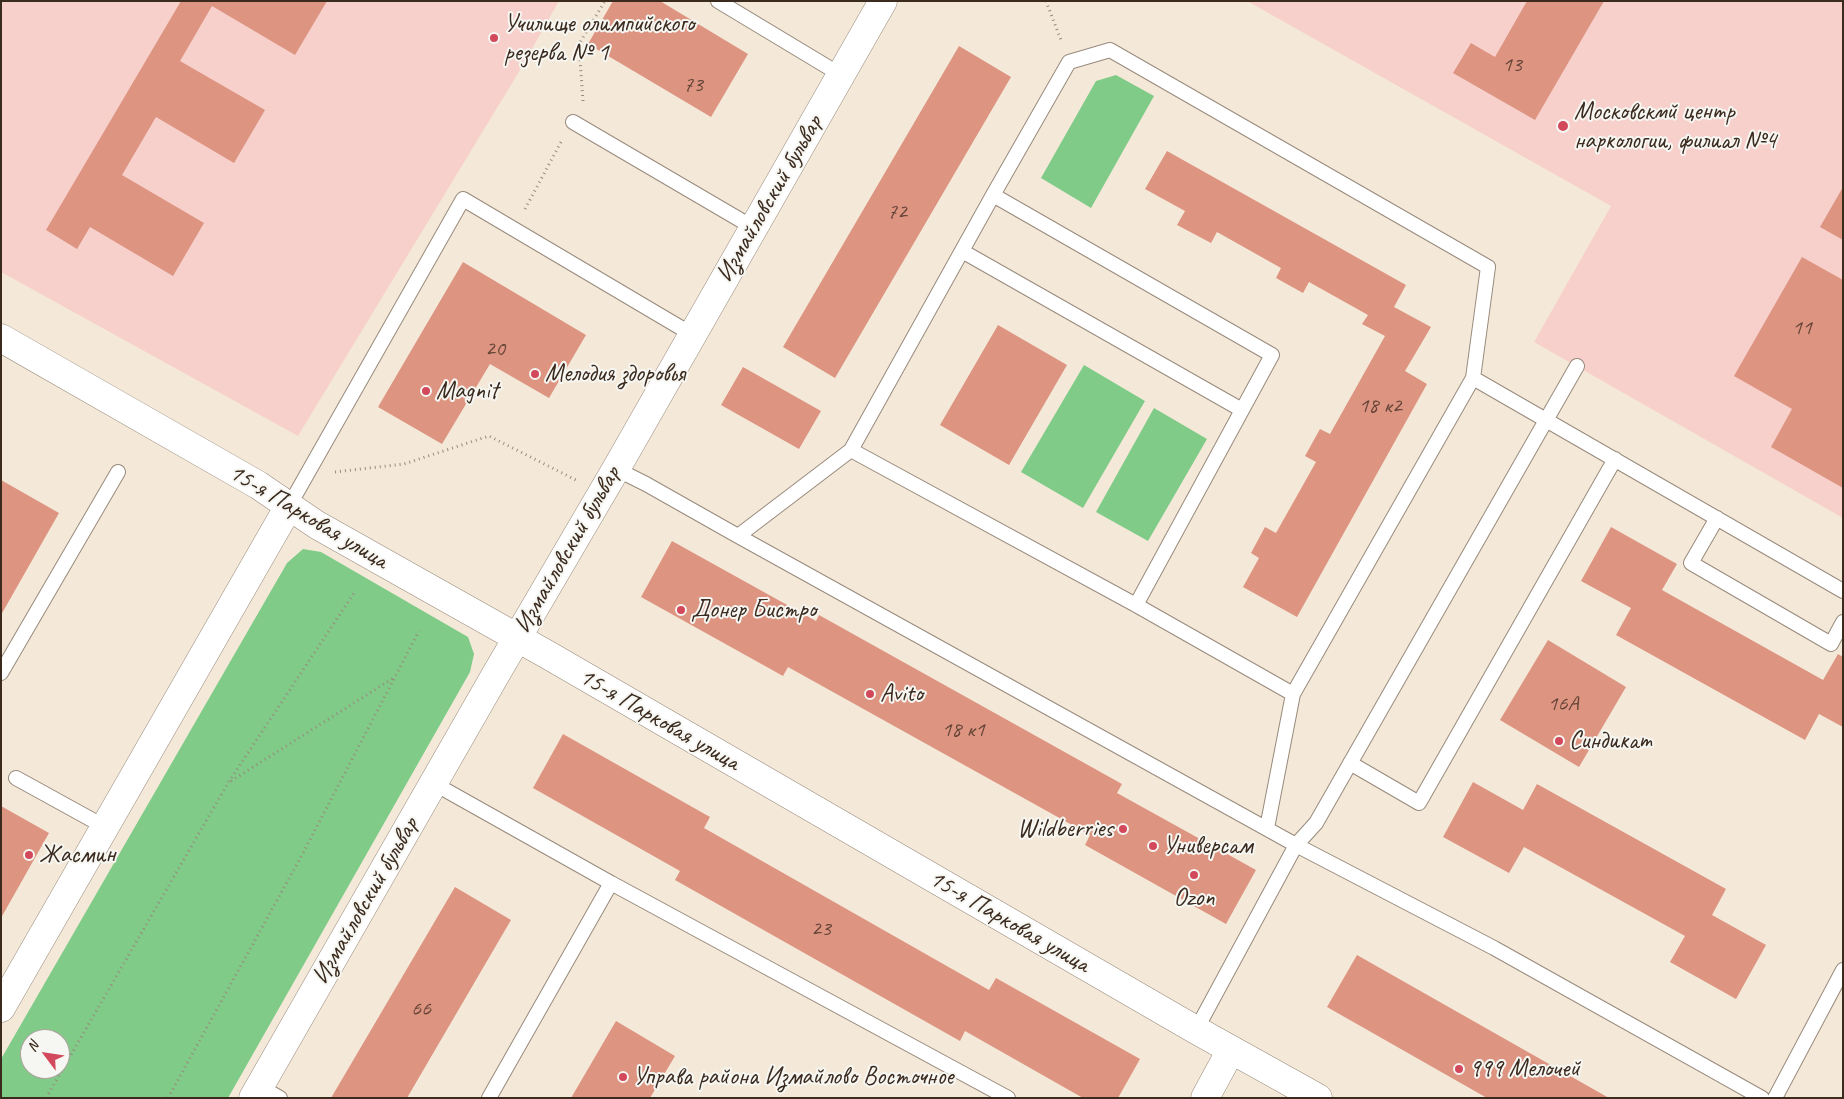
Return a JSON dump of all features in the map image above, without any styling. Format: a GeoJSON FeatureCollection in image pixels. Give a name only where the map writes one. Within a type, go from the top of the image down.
{"type":"FeatureCollection","features":[{"type":"Feature","properties":{"kind":"street","name":"Измайловский бульвар"},"geometry":{"type":"LineString","coordinates":[[264,1094],[433,783],[616,469],[883,1]]}},
{"type":"Feature","properties":{"kind":"street","name":"15-я Парковая улица"},"geometry":{"type":"LineString","coordinates":[[1,338],[258,485],[317,525],[517,638],[1196,1030],[1318,1098]]}},
{"type":"Feature","properties":{"kind":"street"},"geometry":{"type":"LineString","coordinates":[[1,1008],[289,506]]}},
{"type":"Feature","properties":{"kind":"street"},"geometry":{"type":"LineString","coordinates":[[1205,1098],[1231,1050]]}},
{"type":"Feature","properties":{"kind":"lane"},"geometry":{"type":"LineString","coordinates":[[718,1],[841,74]]}},
{"type":"Feature","properties":{"kind":"lane"},"geometry":{"type":"LineString","coordinates":[[738,536],[851,450],[1069,62],[1110,50],[1488,267],[1473,378],[1292,694],[1267,828]]}},
{"type":"Feature","properties":{"kind":"lane"},"geometry":{"type":"LineString","coordinates":[[573,122],[754,228]]}},
{"type":"Feature","properties":{"kind":"lane"},"geometry":{"type":"LineString","coordinates":[[993,195],[1272,355],[1136,605]]}},
{"type":"Feature","properties":{"kind":"lane"},"geometry":{"type":"LineString","coordinates":[[289,506],[463,199],[693,334]]}},
{"type":"Feature","properties":{"kind":"lane"},"geometry":{"type":"LineString","coordinates":[[962,251],[1242,410]]}},
{"type":"Feature","properties":{"kind":"lane"},"geometry":{"type":"LineString","coordinates":[[1196,1030],[1296,845],[1316,823],[1576,366]]}},
{"type":"Feature","properties":{"kind":"lane"},"geometry":{"type":"LineString","coordinates":[[1473,378],[1843,591]]}},
{"type":"Feature","properties":{"kind":"lane"},"geometry":{"type":"LineString","coordinates":[[851,450],[1136,605],[1292,694]]}},
{"type":"Feature","properties":{"kind":"lane"},"geometry":{"type":"LineString","coordinates":[[1350,763],[1419,803],[1615,459]]}},
{"type":"Feature","properties":{"kind":"lane"},"geometry":{"type":"LineString","coordinates":[[616,469],[1296,845],[1503,953],[1762,1098]]}},
{"type":"Feature","properties":{"kind":"lane"},"geometry":{"type":"LineString","coordinates":[[1,673],[118,472]]}},
{"type":"Feature","properties":{"kind":"lane"},"geometry":{"type":"LineString","coordinates":[[1716,518],[1691,563],[1831,644],[1843,622]]}},
{"type":"Feature","properties":{"kind":"lane"},"geometry":{"type":"LineString","coordinates":[[16,778],[105,827]]}},
{"type":"Feature","properties":{"kind":"lane"},"geometry":{"type":"LineString","coordinates":[[433,783],[990,1094],[1008,1098]]}},
{"type":"Feature","properties":{"kind":"lane"},"geometry":{"type":"LineString","coordinates":[[489,1098],[611,884]]}},
{"type":"Feature","properties":{"kind":"lane"},"geometry":{"type":"LineString","coordinates":[[1775,1098],[1843,970]]}},
{"type":"Feature","properties":{"kind":"path"},"geometry":{"type":"LineString","coordinates":[[1046,1],[1069,62]]}},
{"type":"Feature","properties":{"kind":"path"},"geometry":{"type":"LineString","coordinates":[[305,476],[404,464],[489,436],[576,480]]}},
{"type":"Feature","properties":{"kind":"path"},"geometry":{"type":"LineString","coordinates":[[46,1098],[228,783],[354,592]]}},
{"type":"Feature","properties":{"kind":"path"},"geometry":{"type":"LineString","coordinates":[[168,1098],[303,853],[419,631]]}},
{"type":"Feature","properties":{"kind":"path"},"geometry":{"type":"LineString","coordinates":[[228,783],[394,677]]}},
{"type":"Feature","properties":{"kind":"shaded area"},"geometry":{"type":"Polygon","coordinates":[[[1,1],[559,1],[517,75],[298,436],[1,272],[1,1]]]}},
{"type":"Feature","properties":{"kind":"shaded area"},"geometry":{"type":"Polygon","coordinates":[[[1247,1],[1843,1],[1843,518],[1534,342],[1611,206],[1247,1]]]}},
{"type":"Feature","properties":{"kind":"green space"},"geometry":{"type":"Polygon","coordinates":[[[1116,75],[1154,96],[1091,208],[1041,178],[1096,81],[1116,75]]]}},
{"type":"Feature","properties":{"kind":"green space"},"geometry":{"type":"Polygon","coordinates":[[[1084,365],[1145,401],[1083,508],[1021,472],[1084,365]]]}},
{"type":"Feature","properties":{"kind":"green space"},"geometry":{"type":"Polygon","coordinates":[[[1154,408],[1207,439],[1148,541],[1096,512],[1154,408]]]}},
{"type":"Feature","properties":{"kind":"green space"},"geometry":{"type":"Polygon","coordinates":[[[303,549],[321,552],[468,637],[474,654],[470,672],[228,1098],[1,1098],[1,1059],[287,563],[303,549]]]}},
{"type":"Feature","properties":{"kind":"building"},"geometry":{"type":"Polygon","coordinates":[[[181,1],[327,1],[295,55],[212,6],[180,61],[265,110],[234,163],[156,117],[122,175],[204,223],[173,276],[90,227],[77,249],[46,230],[181,1]]]}},
{"type":"Feature","properties":{"kind":"building"},"geometry":{"type":"Polygon","coordinates":[[[613,1],[660,1],[748,54],[711,117],[588,44],[613,1]]]}},
{"type":"Feature","properties":{"kind":"building"},"geometry":{"type":"Polygon","coordinates":[[[1527,1],[1604,1],[1535,120],[1453,73],[1471,43],[1495,57],[1527,1]]]}},
{"type":"Feature","properties":{"kind":"building"},"geometry":{"type":"Polygon","coordinates":[[[959,46],[1011,77],[835,378],[783,347],[959,46]]]}},
{"type":"Feature","properties":{"kind":"building"},"geometry":{"type":"Polygon","coordinates":[[[1167,151],[1406,285],[1394,307],[1431,327],[1405,371],[1427,384],[1297,617],[1243,587],[1259,558],[1251,553],[1265,527],[1276,533],[1316,462],[1305,456],[1320,429],[1330,434],[1385,336],[1362,324],[1368,315],[1309,282],[1303,293],[1276,278],[1281,268],[1217,232],[1211,243],[1177,225],[1185,211],[1145,189],[1167,151]]]}},
{"type":"Feature","properties":{"kind":"building"},"geometry":{"type":"Polygon","coordinates":[[[1843,187],[1843,240],[1820,227],[1843,187]]]}},
{"type":"Feature","properties":{"kind":"building"},"geometry":{"type":"Polygon","coordinates":[[[1802,257],[1843,280],[1843,488],[1771,447],[1792,409],[1734,376],[1802,257]]]}},
{"type":"Feature","properties":{"kind":"building"},"geometry":{"type":"Polygon","coordinates":[[[463,262],[586,335],[549,398],[490,364],[442,444],[378,407],[463,262]]]}},
{"type":"Feature","properties":{"kind":"building"},"geometry":{"type":"Polygon","coordinates":[[[998,325],[1067,365],[1009,465],[940,425],[998,325]]]}},
{"type":"Feature","properties":{"kind":"building"},"geometry":{"type":"Polygon","coordinates":[[[743,367],[821,411],[799,449],[721,405],[743,367]]]}},
{"type":"Feature","properties":{"kind":"building"},"geometry":{"type":"Polygon","coordinates":[[[1,480],[59,513],[1,615],[1,480]]]}},
{"type":"Feature","properties":{"kind":"building"},"geometry":{"type":"Polygon","coordinates":[[[1611,527],[1677,564],[1662,590],[1823,680],[1838,654],[1843,657],[1843,727],[1819,714],[1805,740],[1616,635],[1631,608],[1581,581],[1611,527]]]}},
{"type":"Feature","properties":{"kind":"building"},"geometry":{"type":"Polygon","coordinates":[[[672,541],[816,621],[819,615],[1122,784],[1117,793],[1256,870],[1226,924],[1085,845],[1090,835],[788,667],[783,676],[641,597],[672,541]]]}},
{"type":"Feature","properties":{"kind":"building"},"geometry":{"type":"Polygon","coordinates":[[[1548,640],[1626,687],[1579,767],[1500,720],[1548,640]]]}},
{"type":"Feature","properties":{"kind":"building"},"geometry":{"type":"Polygon","coordinates":[[[563,734],[710,817],[704,828],[989,990],[996,978],[1140,1059],[1118,1098],[1083,1098],[965,1031],[960,1041],[675,880],[680,871],[533,788],[563,734]]]}},
{"type":"Feature","properties":{"kind":"building"},"geometry":{"type":"Polygon","coordinates":[[[1473,782],[1523,810],[1537,784],[1726,889],[1712,915],[1766,945],[1736,999],[1670,962],[1685,936],[1524,847],[1509,873],[1443,837],[1473,782]]]}},
{"type":"Feature","properties":{"kind":"building"},"geometry":{"type":"Polygon","coordinates":[[[1,806],[49,833],[1,918],[1,806]]]}},
{"type":"Feature","properties":{"kind":"building"},"geometry":{"type":"Polygon","coordinates":[[[455,887],[511,920],[407,1098],[331,1098],[455,887]]]}},
{"type":"Feature","properties":{"kind":"building"},"geometry":{"type":"Polygon","coordinates":[[[1357,955],[1609,1098],[1487,1098],[1327,1007],[1357,955]]]}},
{"type":"Feature","properties":{"kind":"building","name":"Управа района Измайлово Восточное"},"geometry":{"type":"Polygon","coordinates":[[[616,1021],[675,1056],[650,1098],[571,1098],[616,1021]]]}},
{"type":"Feature","properties":{"kind":"place","name":"Училище олимпийского резерва № 1"},"geometry":{"type":"Point","coordinates":[494,38]}},
{"type":"Feature","properties":{"kind":"place","name":"Московскмй центр наркологии, филиал №4"},"geometry":{"type":"Point","coordinates":[1563,126]}},
{"type":"Feature","properties":{"kind":"place","name":"Мелодия здоровья"},"geometry":{"type":"Point","coordinates":[535,374]}},
{"type":"Feature","properties":{"kind":"place","name":"Magnit"},"geometry":{"type":"Point","coordinates":[426,391]}},
{"type":"Feature","properties":{"kind":"place","name":"Донер Бистро"},"geometry":{"type":"Point","coordinates":[681,610]}},
{"type":"Feature","properties":{"kind":"place","name":"Avito"},"geometry":{"type":"Point","coordinates":[870,694]}},
{"type":"Feature","properties":{"kind":"place","name":"Синдикат"},"geometry":{"type":"Point","coordinates":[1559,741]}},
{"type":"Feature","properties":{"kind":"place","name":"Wildberries"},"geometry":{"type":"Point","coordinates":[1123,829]}},
{"type":"Feature","properties":{"kind":"place","name":"Универсам"},"geometry":{"type":"Point","coordinates":[1153,846]}},
{"type":"Feature","properties":{"kind":"place","name":"Жасмин"},"geometry":{"type":"Point","coordinates":[29,855]}},
{"type":"Feature","properties":{"kind":"place","name":"Ozon"},"geometry":{"type":"Point","coordinates":[1194,875]}},
{"type":"Feature","properties":{"kind":"place","name":"999 Мелочей"},"geometry":{"type":"Point","coordinates":[1459,1069]}},
{"type":"Feature","properties":{"kind":"place","name":"Управа района Измайлово Восточное"},"geometry":{"type":"Point","coordinates":[623,1077]}}]}
